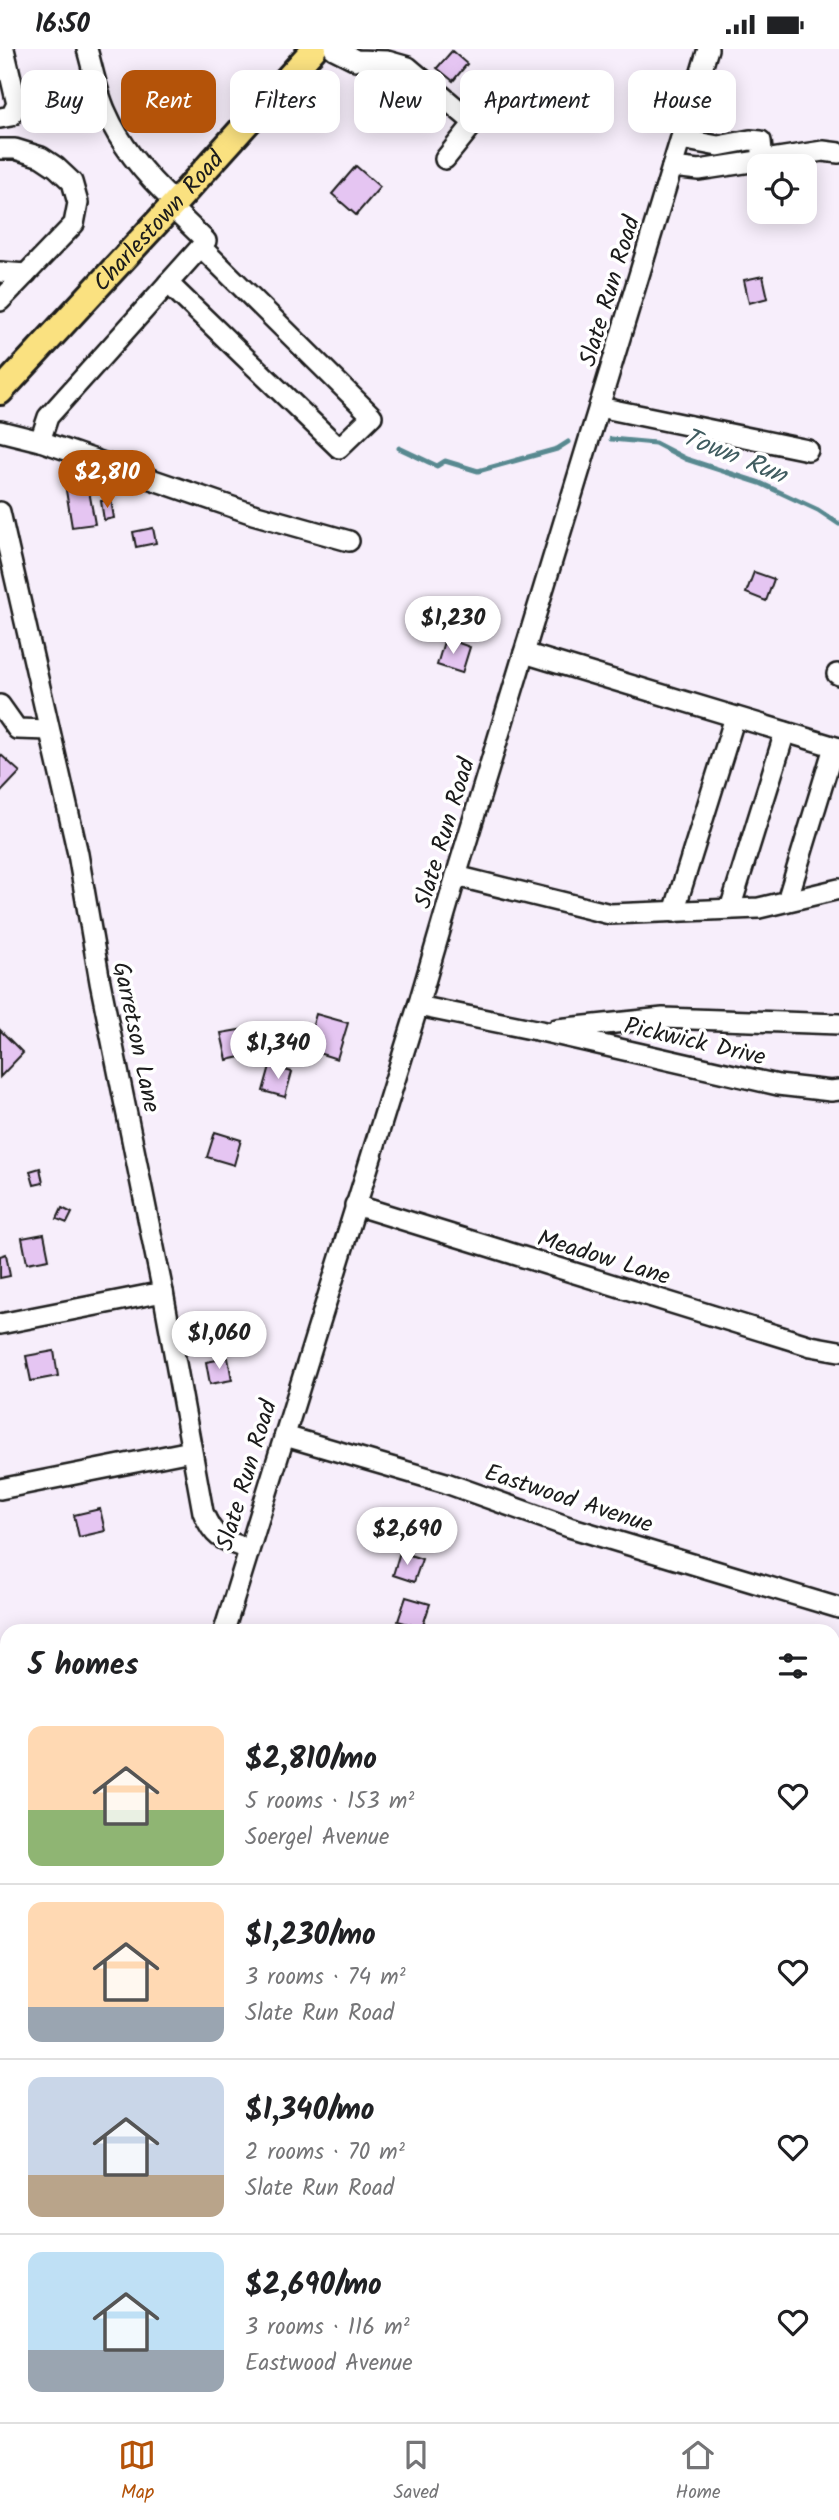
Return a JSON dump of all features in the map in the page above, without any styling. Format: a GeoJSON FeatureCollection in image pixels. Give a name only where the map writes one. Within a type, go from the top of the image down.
{"type":"FeatureCollection","features":[{"type":"Feature","properties":{"kind":"main road","name":"Charlestown Road"},"geometry":{"type":"LineString","coordinates":[[0,392],[314,49]]}},
{"type":"Feature","properties":{"kind":"street"},"geometry":{"type":"LineString","coordinates":[[0,118],[11,116],[16,104],[4,49]]}},
{"type":"Feature","properties":{"kind":"street"},"geometry":{"type":"LineString","coordinates":[[40,441],[48,417],[206,241],[151,181],[127,149],[107,116],[87,49]]}},
{"type":"Feature","properties":{"kind":"street"},"geometry":{"type":"LineString","coordinates":[[334,49],[356,60],[387,61],[408,67],[474,123],[445,159]]}},
{"type":"Feature","properties":{"kind":"street","name":"Slate Run Road"},"geometry":{"type":"LineString","coordinates":[[226,1624],[418,1006],[708,49]]}},
{"type":"Feature","properties":{"kind":"street"},"geometry":{"type":"LineString","coordinates":[[681,139],[718,146],[750,140],[761,141],[762,154]]}},
{"type":"Feature","properties":{"kind":"street"},"geometry":{"type":"LineString","coordinates":[[0,149],[15,149],[41,157],[56,167],[72,182],[78,203],[74,224],[0,301]]}},
{"type":"Feature","properties":{"kind":"street"},"geometry":{"type":"LineString","coordinates":[[805,154],[823,151],[839,153]]}},
{"type":"Feature","properties":{"kind":"street"},"geometry":{"type":"LineString","coordinates":[[672,167],[699,170],[747,163]]}},
{"type":"Feature","properties":{"kind":"street"},"geometry":{"type":"LineString","coordinates":[[168,283],[339,448],[372,416],[201,247]]}},
{"type":"Feature","properties":{"kind":"street"},"geometry":{"type":"LineString","coordinates":[[0,272],[26,274]]}},
{"type":"Feature","properties":{"kind":"street"},"geometry":{"type":"LineString","coordinates":[[599,407],[808,450]]}},
{"type":"Feature","properties":{"kind":"street"},"geometry":{"type":"LineString","coordinates":[[0,431],[40,441],[253,514],[349,541]]}},
{"type":"Feature","properties":{"kind":"street","name":"Garretson Lane"},"geometry":{"type":"LineString","coordinates":[[0,512],[78,854],[100,982],[163,1292],[203,1512],[210,1530],[225,1541],[249,1549]]}},
{"type":"Feature","properties":{"kind":"street"},"geometry":{"type":"LineString","coordinates":[[524,653],[837,747],[787,901]]}},
{"type":"Feature","properties":{"kind":"street"},"geometry":{"type":"LineString","coordinates":[[0,705],[17,729],[49,730]]}},
{"type":"Feature","properties":{"kind":"street"},"geometry":{"type":"LineString","coordinates":[[674,912],[735,717]]}},
{"type":"Feature","properties":{"kind":"street"},"geometry":{"type":"LineString","coordinates":[[730,909],[785,731]]}},
{"type":"Feature","properties":{"kind":"street"},"geometry":{"type":"LineString","coordinates":[[456,876],[610,914],[759,908],[839,889]]}},
{"type":"Feature","properties":{"kind":"street","name":"Pickwick Drive"},"geometry":{"type":"LineString","coordinates":[[418,1006],[778,1085],[839,1090]]}},
{"type":"Feature","properties":{"kind":"street","name":"Pickwick Drive"},"geometry":{"type":"LineString","coordinates":[[541,1031],[663,1018],[839,1024]]}},
{"type":"Feature","properties":{"kind":"street","name":"Meadow Lane"},"geometry":{"type":"LineString","coordinates":[[355,1205],[811,1346],[839,1351]]}},
{"type":"Feature","properties":{"kind":"street"},"geometry":{"type":"LineString","coordinates":[[0,1324],[163,1292]]}},
{"type":"Feature","properties":{"kind":"street","name":"Eastwood Avenue"},"geometry":{"type":"LineString","coordinates":[[285,1436],[446,1483],[569,1527],[839,1608]]}},
{"type":"Feature","properties":{"kind":"street"},"geometry":{"type":"LineString","coordinates":[[0,1489],[191,1451]]}},
{"type":"Feature","properties":{"kind":"building"},"geometry":{"type":"Polygon","coordinates":[[[452,51],[467,64],[453,81],[446,75],[446,70],[437,68],[452,51]]]}},
{"type":"Feature","properties":{"kind":"building"},"geometry":{"type":"Polygon","coordinates":[[[356,166],[380,187],[356,215],[332,194],[356,166]]]}},
{"type":"Feature","properties":{"kind":"building"},"geometry":{"type":"Polygon","coordinates":[[[763,276],[768,298],[749,303],[744,280],[763,276]]]}},
{"type":"Feature","properties":{"kind":"building"},"geometry":{"type":"Polygon","coordinates":[[[86,474],[95,524],[72,527],[64,478],[86,474]]]}},
{"type":"Feature","properties":{"kind":"building"},"geometry":{"type":"Polygon","coordinates":[[[111,500],[114,518],[104,520],[101,501],[111,500]]]}},
{"type":"Feature","properties":{"kind":"building"},"geometry":{"type":"Polygon","coordinates":[[[153,528],[156,543],[136,547],[133,532],[153,528]]]}},
{"type":"Feature","properties":{"kind":"building"},"geometry":{"type":"Polygon","coordinates":[[[754,572],[774,579],[766,601],[746,593],[754,572]]]}},
{"type":"Feature","properties":{"kind":"building"},"geometry":{"type":"Polygon","coordinates":[[[437,601],[461,609],[454,629],[430,621],[437,601]]]}},
{"type":"Feature","properties":{"kind":"building"},"geometry":{"type":"Polygon","coordinates":[[[445,638],[470,647],[462,673],[437,665],[445,638]]]}},
{"type":"Feature","properties":{"kind":"building"},"geometry":{"type":"Polygon","coordinates":[[[0,754],[20,772],[0,793],[0,754]]]}},
{"type":"Feature","properties":{"kind":"building"},"geometry":{"type":"Polygon","coordinates":[[[316,1014],[348,1023],[337,1059],[306,1049],[316,1014]]]}},
{"type":"Feature","properties":{"kind":"building"},"geometry":{"type":"Polygon","coordinates":[[[245,1029],[250,1055],[227,1060],[221,1033],[245,1029]]]}},
{"type":"Feature","properties":{"kind":"building"},"geometry":{"type":"Polygon","coordinates":[[[0,1030],[23,1053],[0,1077],[0,1030]]]}},
{"type":"Feature","properties":{"kind":"building"},"geometry":{"type":"Polygon","coordinates":[[[270,1066],[292,1072],[285,1097],[263,1091],[270,1066]]]}},
{"type":"Feature","properties":{"kind":"building"},"geometry":{"type":"Polygon","coordinates":[[[215,1132],[241,1140],[234,1165],[207,1157],[215,1132]]]}},
{"type":"Feature","properties":{"kind":"building"},"geometry":{"type":"Polygon","coordinates":[[[40,1168],[43,1183],[34,1185],[30,1171],[40,1168]]]}},
{"type":"Feature","properties":{"kind":"building"},"geometry":{"type":"Polygon","coordinates":[[[62,1208],[72,1213],[67,1223],[57,1219],[62,1208]]]}},
{"type":"Feature","properties":{"kind":"building"},"geometry":{"type":"Polygon","coordinates":[[[44,1234],[49,1259],[27,1263],[22,1238],[44,1234]]]}},
{"type":"Feature","properties":{"kind":"building"},"geometry":{"type":"Polygon","coordinates":[[[6,1254],[10,1276],[0,1278],[0,1256],[6,1254]]]}},
{"type":"Feature","properties":{"kind":"building"},"geometry":{"type":"Polygon","coordinates":[[[54,1351],[58,1376],[31,1381],[26,1356],[54,1351]]]}},
{"type":"Feature","properties":{"kind":"building"},"geometry":{"type":"Polygon","coordinates":[[[228,1358],[232,1380],[210,1384],[206,1362],[228,1358]]]}},
{"type":"Feature","properties":{"kind":"building"},"geometry":{"type":"Polygon","coordinates":[[[100,1509],[105,1531],[79,1537],[74,1515],[100,1509]]]}},
{"type":"Feature","properties":{"kind":"building"},"geometry":{"type":"Polygon","coordinates":[[[400,1552],[422,1559],[414,1582],[393,1575],[400,1552]]]}},
{"type":"Feature","properties":{"kind":"building"},"geometry":{"type":"Polygon","coordinates":[[[406,1597],[430,1604],[423,1624],[398,1621],[406,1597]]]}},
{"type":"Feature","properties":{"kind":"waterway","name":"Town Run"},"geometry":{"type":"LineString","coordinates":[[611,439],[655,443],[686,459],[760,483],[818,510],[839,524]]}},
{"type":"Feature","properties":{"kind":"waterway","name":"Town Run"},"geometry":{"type":"LineString","coordinates":[[399,448],[437,466],[445,461],[478,471],[557,449],[568,442]]}}]}
